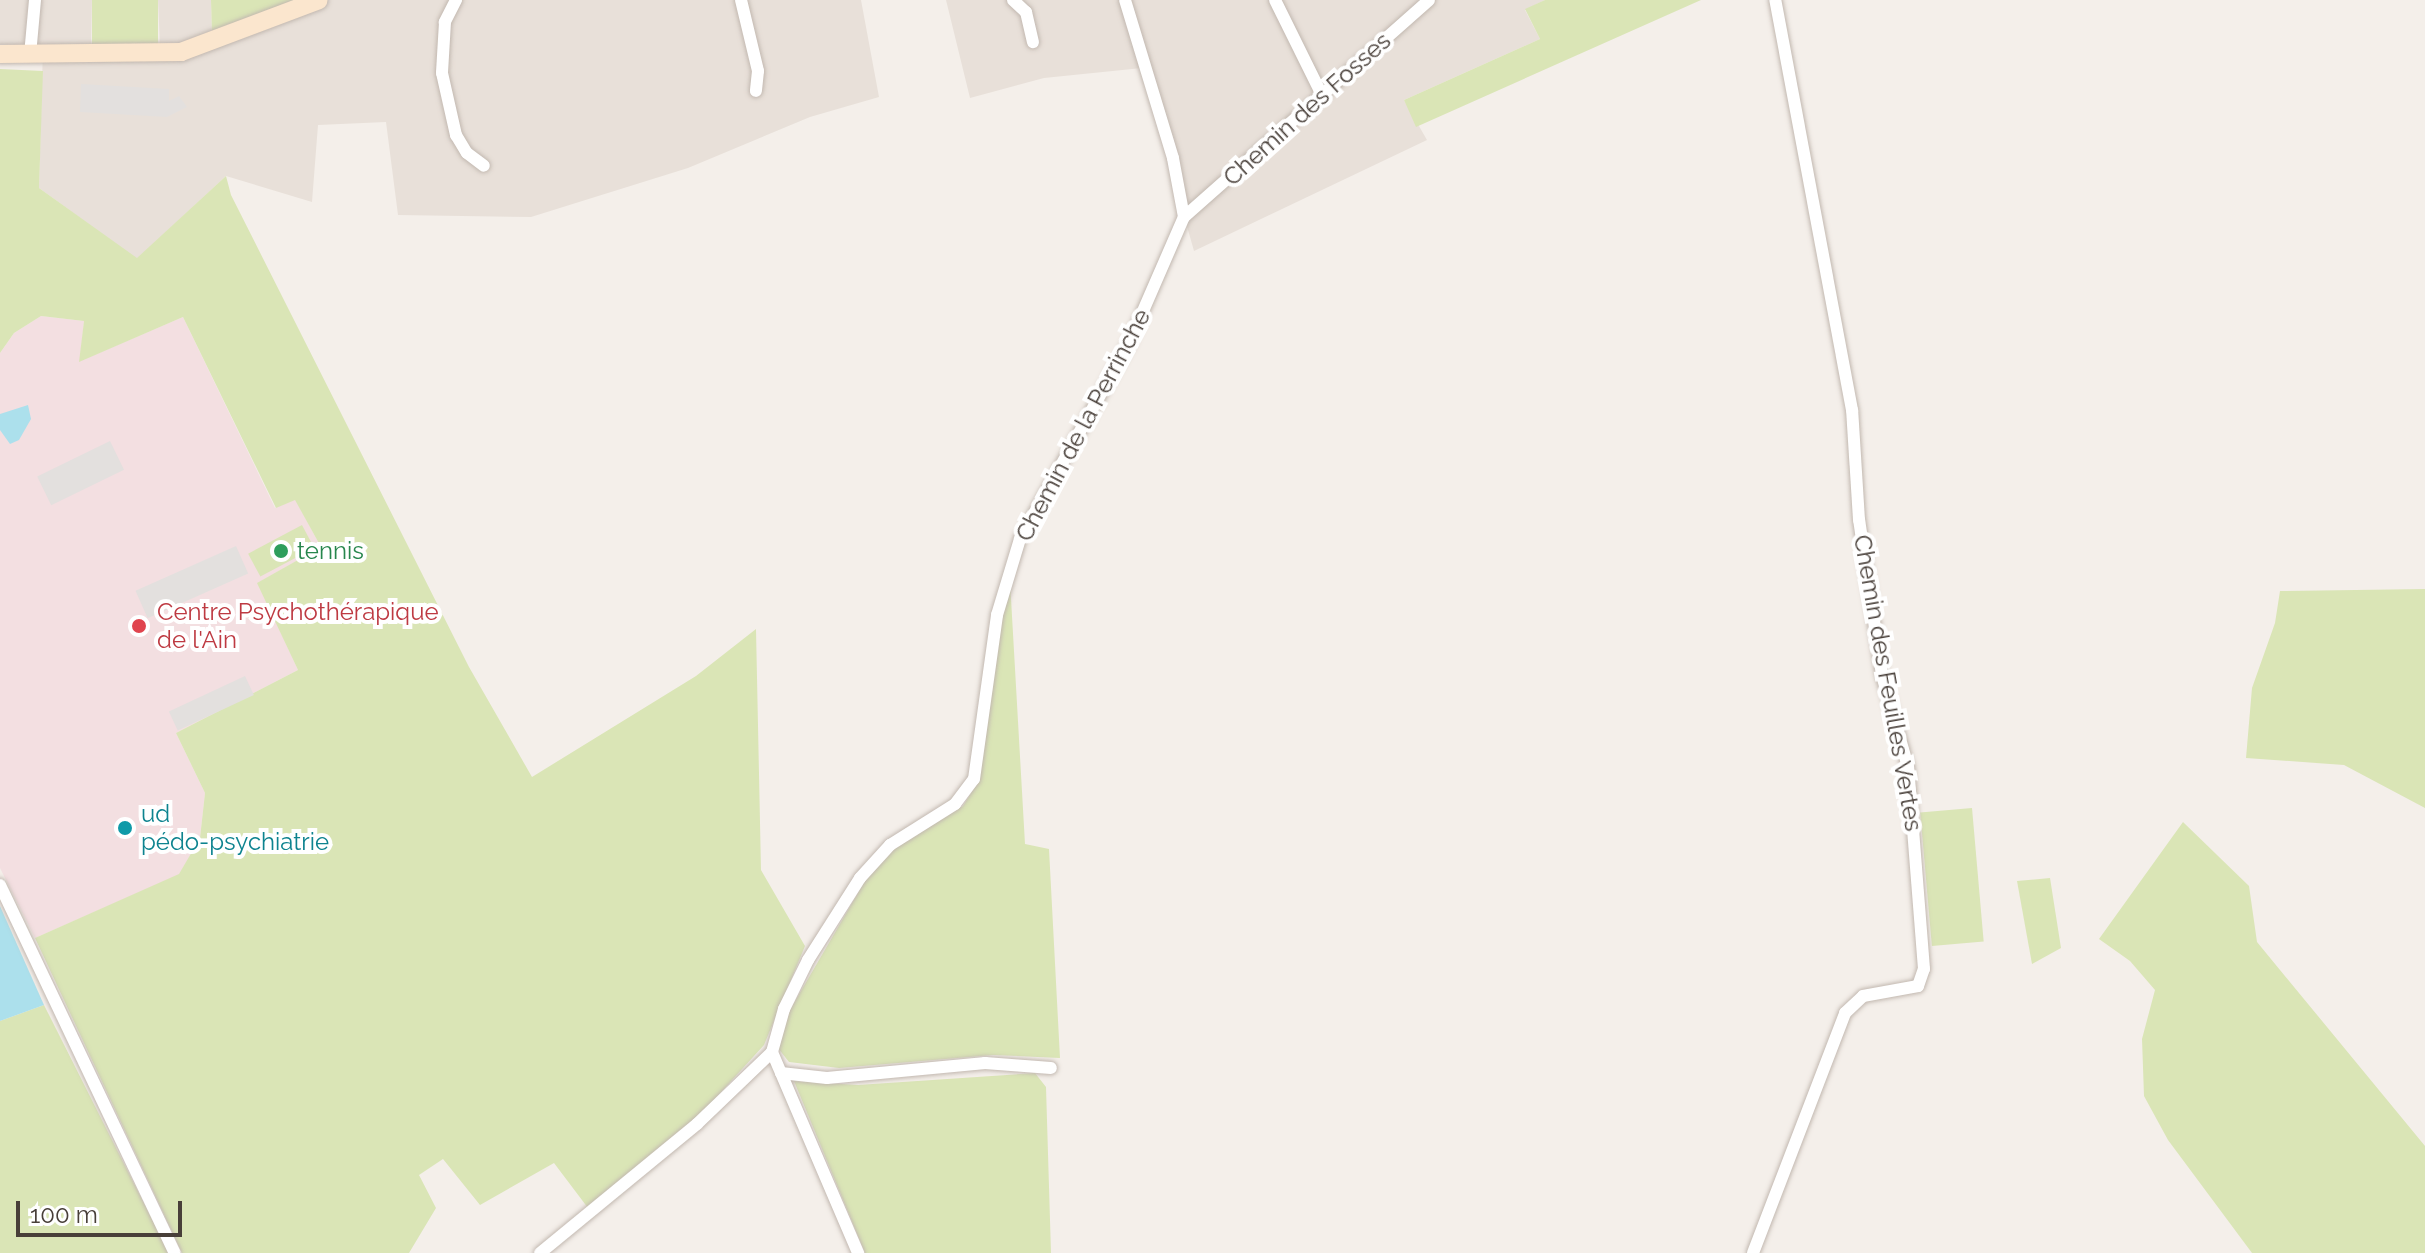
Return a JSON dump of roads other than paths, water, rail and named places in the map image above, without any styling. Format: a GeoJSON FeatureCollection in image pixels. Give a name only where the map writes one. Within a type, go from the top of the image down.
{"type":"FeatureCollection","features":[{"type":"Feature","properties":{"kind":"main road"},"geometry":{"type":"LineString","coordinates":[[0,54],[181,52],[319,0]]}},
{"type":"Feature","properties":{"kind":"street"},"geometry":{"type":"LineString","coordinates":[[30,55],[35,0]]}},
{"type":"Feature","properties":{"kind":"street"},"geometry":{"type":"LineString","coordinates":[[456,0],[445,22],[442,73],[456,135],[467,153],[484,166]]}},
{"type":"Feature","properties":{"kind":"street"},"geometry":{"type":"LineString","coordinates":[[741,0],[758,71],[756,91]]}},
{"type":"Feature","properties":{"kind":"street"},"geometry":{"type":"LineString","coordinates":[[1013,0],[1026,12],[1033,42]]}},
{"type":"Feature","properties":{"kind":"street"},"geometry":{"type":"LineString","coordinates":[[1125,0],[1173,158],[1184,217]]}},
{"type":"Feature","properties":{"kind":"street"},"geometry":{"type":"LineString","coordinates":[[1275,0],[1320,91]]}},
{"type":"Feature","properties":{"kind":"street","name":"Chemin des Fosses"},"geometry":{"type":"LineString","coordinates":[[1184,217],[1320,91],[1429,0]]}},
{"type":"Feature","properties":{"kind":"street","name":"Chemin des Feuilles Vertes"},"geometry":{"type":"LineString","coordinates":[[1753,1253],[1845,1013],[1863,996],[1910,990],[1924,969],[1908,767],[1882,675],[1859,520],[1852,410],[1775,0]]}},
{"type":"Feature","properties":{"kind":"street","name":"Chemin de la Perrinche"},"geometry":{"type":"LineString","coordinates":[[772,1052],[784,1009],[808,960],[860,878],[890,845],[944,813],[969,789],[982,745],[997,615],[1020,539],[1130,341],[1184,217]]}},
{"type":"Feature","properties":{"kind":"street"},"geometry":{"type":"LineString","coordinates":[[0,885],[175,1253]]}},
{"type":"Feature","properties":{"kind":"street"},"geometry":{"type":"LineString","coordinates":[[540,1253],[697,1124],[772,1052],[858,1253]]}},
{"type":"Feature","properties":{"kind":"street"},"geometry":{"type":"LineString","coordinates":[[781,1073],[827,1078],[971,1064],[1051,1068]]}},
{"type":"Feature","properties":{"kind":"water"},"geometry":{"type":"Polygon","coordinates":[[[28,405],[31,419],[19,440],[10,444],[0,430],[0,414],[28,405]]]}},
{"type":"Feature","properties":{"kind":"water"},"geometry":{"type":"Polygon","coordinates":[[[0,906],[44,1005],[0,1021],[0,906]]]}},
{"type":"Feature","properties":{"kind":"place","name":"tennis"},"geometry":{"type":"Point","coordinates":[281,551]}},
{"type":"Feature","properties":{"kind":"place","name":"Centre Psychothérapique de l'Ain"},"geometry":{"type":"Point","coordinates":[139,626]}},
{"type":"Feature","properties":{"kind":"place","name":"ud pédo-psychiatrie"},"geometry":{"type":"Point","coordinates":[125,828]}}]}
